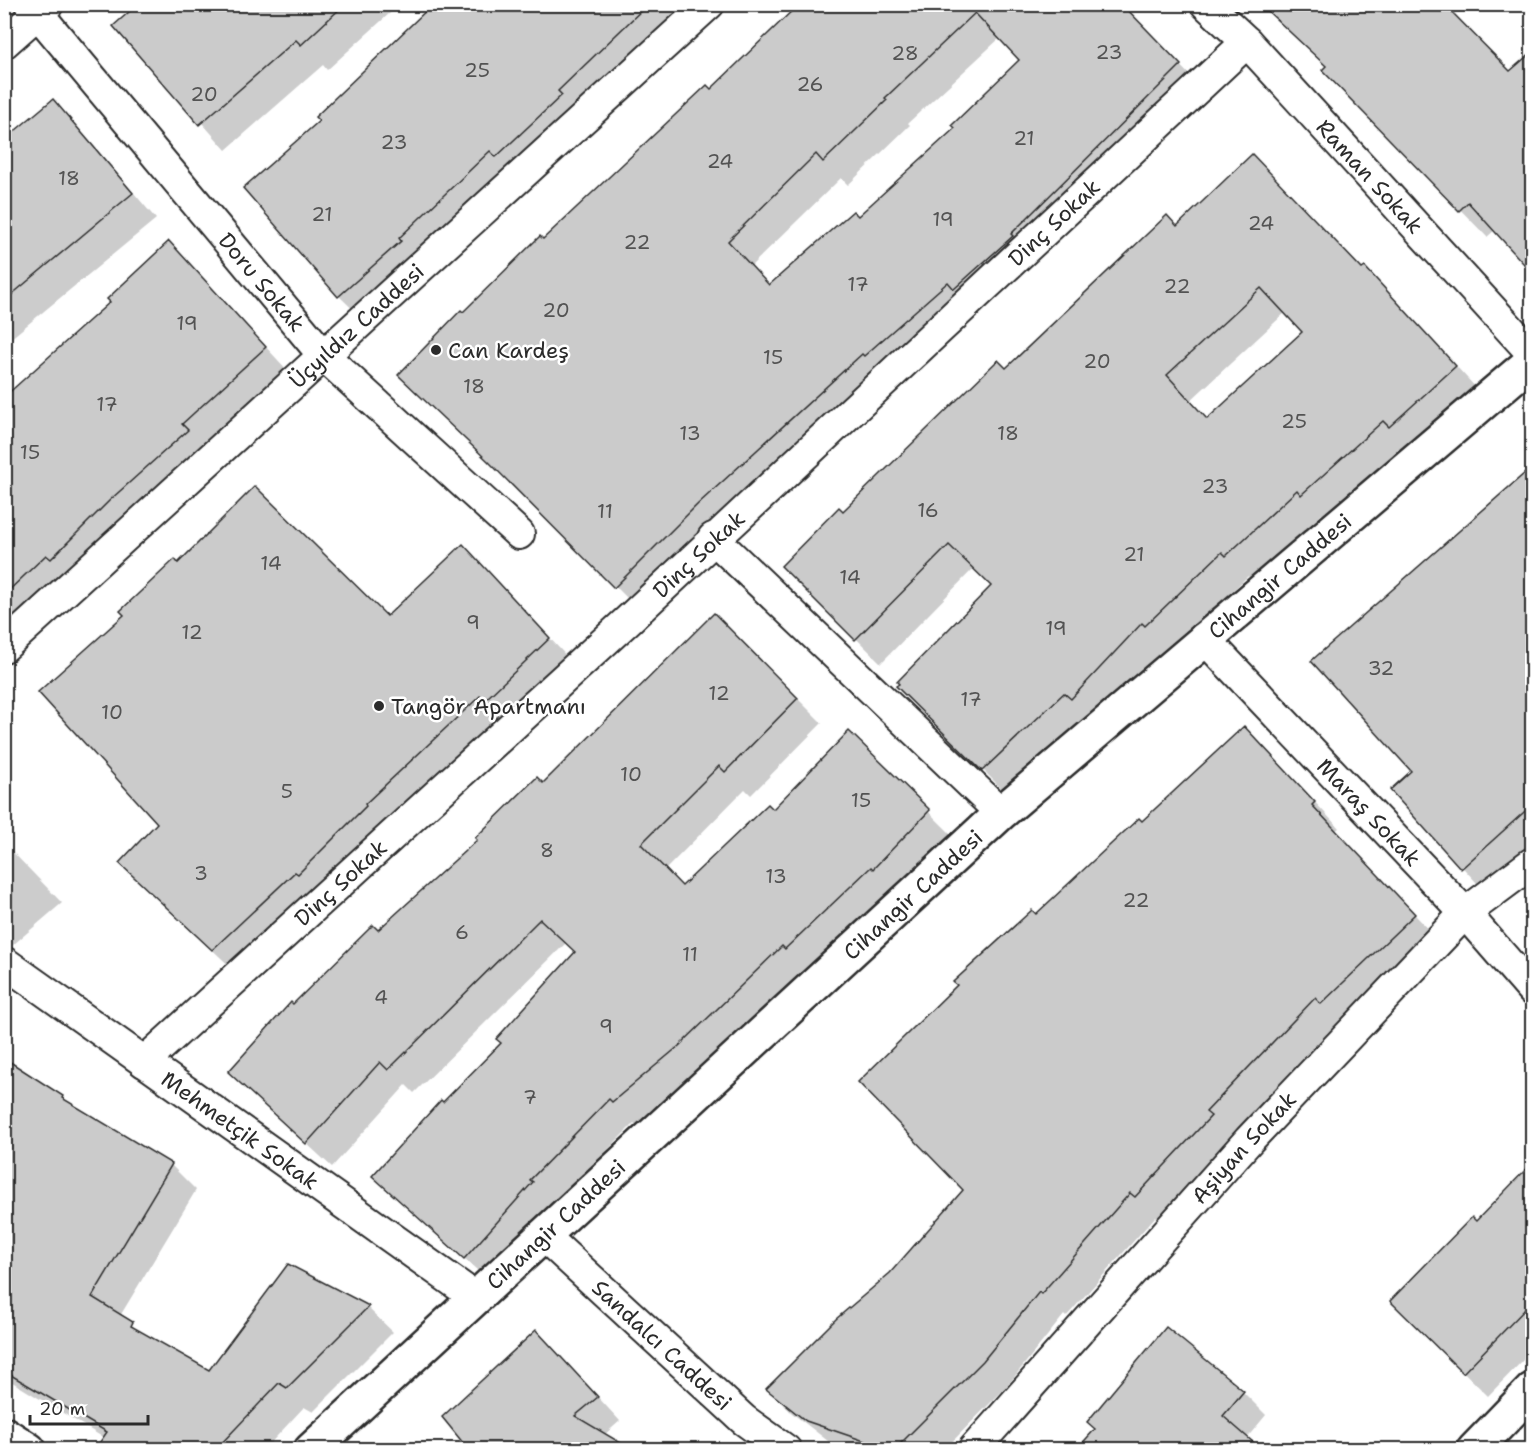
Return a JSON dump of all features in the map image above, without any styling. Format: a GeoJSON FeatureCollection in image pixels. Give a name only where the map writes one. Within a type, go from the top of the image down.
{"type":"FeatureCollection","features":[{"type":"Feature","properties":{"kind":"main road","name":"Cihangir Caddesi"},"geometry":{"type":"LineString","coordinates":[[311,1449],[1001,813],[1533,360]]}},
{"type":"Feature","properties":{"kind":"main road"},"geometry":{"type":"LineString","coordinates":[[1474,1449],[1533,1390]]}},
{"type":"Feature","properties":{"kind":"main road"},"geometry":{"type":"LineString","coordinates":[[4,1434],[29,1449]]}},
{"type":"Feature","properties":{"kind":"street","name":"Üçyıldız Caddesi"},"geometry":{"type":"LineString","coordinates":[[4,647],[709,4]]}},
{"type":"Feature","properties":{"kind":"street","name":"Raman Sokak"},"geometry":{"type":"LineString","coordinates":[[1206,4],[1247,42],[1533,353]]}},
{"type":"Feature","properties":{"kind":"street","name":"Doru Sokak"},"geometry":{"type":"LineString","coordinates":[[39,7],[323,355],[519,534]]}},
{"type":"Feature","properties":{"kind":"street"},"geometry":{"type":"LineString","coordinates":[[4,43],[39,7]]}},
{"type":"Feature","properties":{"kind":"street","name":"Dinç Sokak"},"geometry":{"type":"LineString","coordinates":[[144,1062],[592,653],[1247,42]]}},
{"type":"Feature","properties":{"kind":"street"},"geometry":{"type":"LineString","coordinates":[[713,538],[1001,813]]}},
{"type":"Feature","properties":{"kind":"street","name":"Maraş Sokak"},"geometry":{"type":"LineString","coordinates":[[1204,638],[1465,913],[1533,990]]}},
{"type":"Feature","properties":{"kind":"street","name":"Aşiyan Sokak"},"geometry":{"type":"LineString","coordinates":[[973,1449],[1249,1140],[1465,913],[1533,863]]}},
{"type":"Feature","properties":{"kind":"street","name":"Mehmetçik Sokak"},"geometry":{"type":"LineString","coordinates":[[4,962],[476,1297]]}},
{"type":"Feature","properties":{"kind":"street","name":"Sandalcı Caddesi"},"geometry":{"type":"LineString","coordinates":[[543,1235],[744,1420],[786,1449]]}},
{"type":"Feature","properties":{"kind":"building"},"geometry":{"type":"Polygon","coordinates":[[[138,4],[345,4],[301,45],[296,40],[199,125],[113,26],[138,4]]]}},
{"type":"Feature","properties":{"kind":"building"},"geometry":{"type":"Polygon","coordinates":[[[433,4],[648,4],[558,91],[562,95],[496,157],[490,151],[399,238],[401,241],[338,297],[243,188],[319,121],[315,117],[433,4]]]}},
{"type":"Feature","properties":{"kind":"building"},"geometry":{"type":"Polygon","coordinates":[[[799,4],[1122,4],[1181,65],[1011,234],[1013,236],[954,289],[948,282],[864,356],[862,354],[698,504],[614,588],[488,461],[398,375],[461,310],[463,312],[540,236],[543,239],[707,85],[711,89],[799,4]],[[975,13],[885,98],[887,100],[823,162],[816,154],[728,241],[769,285],[853,211],[858,216],[955,128],[952,125],[1019,60],[975,13]]]}},
{"type":"Feature","properties":{"kind":"building"},"geometry":{"type":"Polygon","coordinates":[[[1260,4],[1444,4],[1510,71],[1533,51],[1533,274],[1468,202],[1459,211],[1322,70],[1326,66],[1260,4]]]}},
{"type":"Feature","properties":{"kind":"building"},"geometry":{"type":"Polygon","coordinates":[[[53,99],[133,193],[4,301],[4,140],[53,99]]]}},
{"type":"Feature","properties":{"kind":"building"},"geometry":{"type":"Polygon","coordinates":[[[1252,154],[1362,269],[1365,267],[1456,366],[1389,427],[1383,421],[1301,495],[1297,490],[1226,556],[1222,552],[1145,626],[1142,623],[1071,699],[1064,693],[982,771],[896,686],[899,684],[897,682],[991,586],[949,545],[855,640],[781,566],[839,507],[843,511],[998,360],[1006,368],[1167,215],[1177,226],[1252,154]],[[1261,288],[1167,375],[1207,419],[1302,332],[1261,288]]]}},
{"type":"Feature","properties":{"kind":"building"},"geometry":{"type":"Polygon","coordinates":[[[169,241],[266,347],[182,424],[188,430],[110,500],[51,559],[46,555],[4,595],[4,397],[110,302],[107,299],[169,241]]]}},
{"type":"Feature","properties":{"kind":"building"},"geometry":{"type":"Polygon","coordinates":[[[1533,466],[1533,804],[1461,869],[1390,790],[1411,771],[1311,661],[1533,466]]]}},
{"type":"Feature","properties":{"kind":"building"},"geometry":{"type":"Polygon","coordinates":[[[255,486],[387,616],[463,544],[550,638],[484,701],[480,696],[365,804],[366,806],[298,874],[295,872],[212,950],[119,863],[157,823],[38,692],[124,615],[120,611],[175,559],[178,563],[255,486]]]}},
{"type":"Feature","properties":{"kind":"building"},"geometry":{"type":"Polygon","coordinates":[[[714,613],[798,698],[725,772],[719,766],[641,844],[682,886],[768,804],[773,809],[849,731],[930,810],[873,869],[871,867],[785,949],[782,946],[679,1046],[612,1102],[609,1099],[530,1180],[533,1182],[464,1259],[372,1176],[441,1100],[443,1102],[501,1043],[496,1039],[575,952],[540,919],[388,1070],[380,1062],[306,1144],[228,1072],[291,1002],[293,1004],[373,925],[378,930],[477,840],[475,838],[537,777],[543,783],[714,613]]]}},
{"type":"Feature","properties":{"kind":"building"},"geometry":{"type":"Polygon","coordinates":[[[1244,726],[1315,802],[1312,805],[1415,914],[1321,1004],[1315,998],[1206,1112],[1211,1116],[1135,1197],[1130,1193],[1041,1294],[1039,1292],[983,1361],[895,1449],[888,1449],[806,1421],[766,1389],[836,1319],[890,1273],[963,1190],[858,1082],[957,985],[953,982],[1032,910],[1036,914],[1139,818],[1142,821],[1244,726]]]}},
{"type":"Feature","properties":{"kind":"building"},"geometry":{"type":"Polygon","coordinates":[[[4,1058],[63,1096],[62,1098],[172,1164],[92,1297],[133,1322],[131,1326],[209,1370],[288,1264],[369,1306],[287,1388],[279,1383],[216,1449],[95,1449],[107,1432],[4,1371],[4,1058]]]}},
{"type":"Feature","properties":{"kind":"building"},"geometry":{"type":"Polygon","coordinates":[[[1533,1162],[1533,1301],[1463,1373],[1390,1301],[1472,1217],[1476,1221],[1533,1162]]]}},
{"type":"Feature","properties":{"kind":"building"},"geometry":{"type":"Polygon","coordinates":[[[1166,1327],[1244,1391],[1223,1416],[1261,1449],[1077,1449],[1095,1429],[1087,1422],[1166,1327]]]}},
{"type":"Feature","properties":{"kind":"building"},"geometry":{"type":"Polygon","coordinates":[[[536,1330],[598,1397],[575,1416],[631,1449],[468,1449],[442,1417],[536,1330]]]}},
{"type":"Feature","properties":{"kind":"place","name":"Can Kardeş"},"geometry":{"type":"Point","coordinates":[436,350]}},
{"type":"Feature","properties":{"kind":"place","name":"Tangör Apartmanı"},"geometry":{"type":"Point","coordinates":[379,706]}}]}
